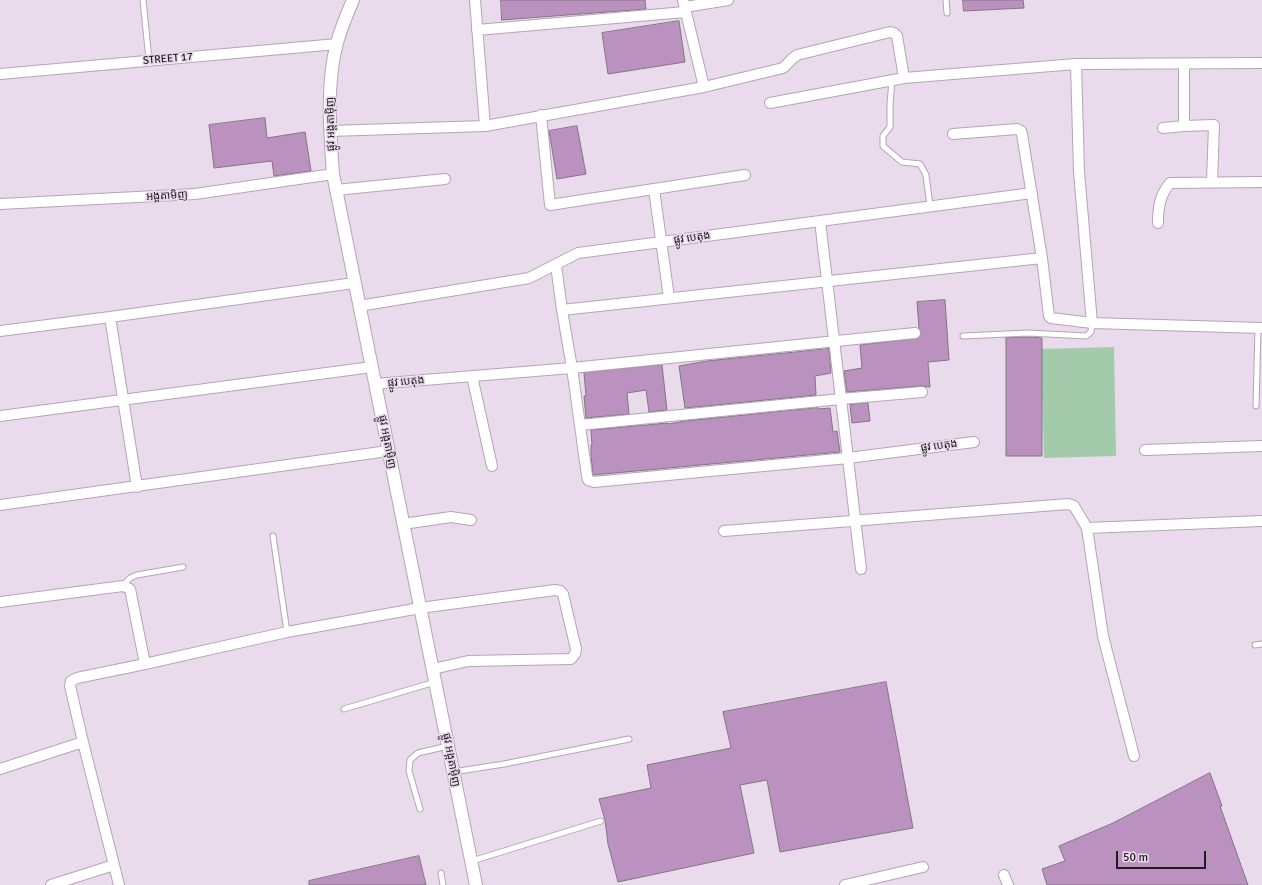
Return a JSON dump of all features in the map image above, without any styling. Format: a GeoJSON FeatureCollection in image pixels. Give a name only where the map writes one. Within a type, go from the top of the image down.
{"type":"FeatureCollection","features":[{"type":"Feature","properties":{"kind":"street","name":"ផ្លូវ អង្តតាម៉ិញ"},"geometry":{"type":"LineString","coordinates":[[353,0],[345,17],[336,44],[331,78],[330,131],[333,174],[476,885]]}},
{"type":"Feature","properties":{"kind":"street"},"geometry":{"type":"LineString","coordinates":[[474,0],[484,126]]}},
{"type":"Feature","properties":{"kind":"street"},"geometry":{"type":"LineString","coordinates":[[477,30],[728,0]]}},
{"type":"Feature","properties":{"kind":"street"},"geometry":{"type":"LineString","coordinates":[[684,6],[704,87]]}},
{"type":"Feature","properties":{"kind":"street"},"geometry":{"type":"LineString","coordinates":[[330,131],[484,126],[704,87],[783,68],[797,55],[890,32],[897,36],[904,78]]}},
{"type":"Feature","properties":{"kind":"street","name":"STREET 17"},"geometry":{"type":"LineString","coordinates":[[0,74],[336,44]]}},
{"type":"Feature","properties":{"kind":"street"},"geometry":{"type":"LineString","coordinates":[[770,103],[904,78],[1076,64],[1262,63]]}},
{"type":"Feature","properties":{"kind":"street"},"geometry":{"type":"LineString","coordinates":[[1076,64],[1079,172],[1092,323]]}},
{"type":"Feature","properties":{"kind":"street"},"geometry":{"type":"LineString","coordinates":[[1184,64],[1184,126]]}},
{"type":"Feature","properties":{"kind":"street"},"geometry":{"type":"LineString","coordinates":[[542,115],[550,205],[745,175]]}},
{"type":"Feature","properties":{"kind":"street"},"geometry":{"type":"LineString","coordinates":[[1163,128],[1214,125],[1212,182]]}},
{"type":"Feature","properties":{"kind":"street"},"geometry":{"type":"LineString","coordinates":[[953,134],[1017,129],[1021,131],[1042,258],[1049,316],[1051,318],[1092,323],[1260,328]]}},
{"type":"Feature","properties":{"kind":"street","name":"អង្គតាមិញ"},"geometry":{"type":"LineString","coordinates":[[0,204],[195,194],[333,174]]}},
{"type":"Feature","properties":{"kind":"street"},"geometry":{"type":"LineString","coordinates":[[336,190],[445,179]]}},
{"type":"Feature","properties":{"kind":"street"},"geometry":{"type":"LineString","coordinates":[[1158,223],[1158,209],[1163,191],[1170,182],[1262,182]]}},
{"type":"Feature","properties":{"kind":"street"},"geometry":{"type":"LineString","coordinates":[[654,189],[669,298]]}},
{"type":"Feature","properties":{"kind":"street","name":"ផ្លូវ បេតុង"},"geometry":{"type":"LineString","coordinates":[[359,306],[529,278],[578,253],[1032,193]]}},
{"type":"Feature","properties":{"kind":"street"},"geometry":{"type":"LineString","coordinates":[[820,221],[861,569]]}},
{"type":"Feature","properties":{"kind":"street"},"geometry":{"type":"LineString","coordinates":[[562,310],[1042,258]]}},
{"type":"Feature","properties":{"kind":"street"},"geometry":{"type":"LineString","coordinates":[[556,265],[580,425],[922,392]]}},
{"type":"Feature","properties":{"kind":"street"},"geometry":{"type":"LineString","coordinates":[[0,331],[354,283]]}},
{"type":"Feature","properties":{"kind":"street"},"geometry":{"type":"LineString","coordinates":[[110,317],[137,486]]}},
{"type":"Feature","properties":{"kind":"street","name":"ផ្លូវ បេតុង"},"geometry":{"type":"LineString","coordinates":[[375,384],[572,368],[915,334]]}},
{"type":"Feature","properties":{"kind":"street"},"geometry":{"type":"LineString","coordinates":[[0,416],[372,368]]}},
{"type":"Feature","properties":{"kind":"street"},"geometry":{"type":"LineString","coordinates":[[472,376],[492,466]]}},
{"type":"Feature","properties":{"kind":"street","name":"ផ្លូវ បេតុង"},"geometry":{"type":"LineString","coordinates":[[580,425],[587,476],[588,480],[594,482],[848,458],[974,442]]}},
{"type":"Feature","properties":{"kind":"street"},"geometry":{"type":"LineString","coordinates":[[1145,450],[1262,446]]}},
{"type":"Feature","properties":{"kind":"street"},"geometry":{"type":"LineString","coordinates":[[0,505],[388,451]]}},
{"type":"Feature","properties":{"kind":"street"},"geometry":{"type":"LineString","coordinates":[[724,532],[1068,504],[1074,506],[1087,528],[1103,636],[1134,756]]}},
{"type":"Feature","properties":{"kind":"street"},"geometry":{"type":"LineString","coordinates":[[403,524],[450,517],[471,520]]}},
{"type":"Feature","properties":{"kind":"street"},"geometry":{"type":"LineString","coordinates":[[1087,528],[1262,521]]}},
{"type":"Feature","properties":{"kind":"street"},"geometry":{"type":"LineString","coordinates":[[0,602],[123,586],[130,588],[145,664]]}},
{"type":"Feature","properties":{"kind":"street"},"geometry":{"type":"LineString","coordinates":[[119,885],[83,742],[70,686],[71,681],[77,678],[287,632],[420,608],[555,590],[560,590],[563,594],[576,649],[575,654],[570,659],[468,661],[432,668]]}},
{"type":"Feature","properties":{"kind":"street"},"geometry":{"type":"LineString","coordinates":[[0,769],[83,742]]}},
{"type":"Feature","properties":{"kind":"street"},"geometry":{"type":"LineString","coordinates":[[51,885],[114,864]]}},
{"type":"Feature","properties":{"kind":"street"},"geometry":{"type":"LineString","coordinates":[[845,885],[923,867]]}},
{"type":"Feature","properties":{"kind":"street"},"geometry":{"type":"LineString","coordinates":[[1004,875],[1008,885]]}},
{"type":"Feature","properties":{"kind":"lane"},"geometry":{"type":"LineString","coordinates":[[143,0],[149,60]]}},
{"type":"Feature","properties":{"kind":"lane"},"geometry":{"type":"LineString","coordinates":[[946,0],[947,13]]}},
{"type":"Feature","properties":{"kind":"lane"},"geometry":{"type":"LineString","coordinates":[[892,80],[890,127],[883,136],[883,146],[902,162],[920,164],[926,175],[930,206]]}},
{"type":"Feature","properties":{"kind":"lane"},"geometry":{"type":"LineString","coordinates":[[963,336],[1028,332],[1086,336],[1091,332],[1092,323]]}},
{"type":"Feature","properties":{"kind":"lane"},"geometry":{"type":"LineString","coordinates":[[1256,406],[1260,328]]}},
{"type":"Feature","properties":{"kind":"lane"},"geometry":{"type":"LineString","coordinates":[[273,536],[287,632]]}},
{"type":"Feature","properties":{"kind":"lane"},"geometry":{"type":"LineString","coordinates":[[123,586],[130,578],[137,575],[183,567]]}},
{"type":"Feature","properties":{"kind":"lane"},"geometry":{"type":"LineString","coordinates":[[1255,645],[1262,644]]}},
{"type":"Feature","properties":{"kind":"lane"},"geometry":{"type":"LineString","coordinates":[[344,709],[435,682]]}},
{"type":"Feature","properties":{"kind":"lane"},"geometry":{"type":"LineString","coordinates":[[453,772],[504,764],[629,739]]}},
{"type":"Feature","properties":{"kind":"lane"},"geometry":{"type":"LineString","coordinates":[[420,809],[409,771],[410,760],[418,753],[448,746]]}},
{"type":"Feature","properties":{"kind":"lane"},"geometry":{"type":"LineString","coordinates":[[471,861],[601,821]]}},
{"type":"Feature","properties":{"kind":"lane"},"geometry":{"type":"LineString","coordinates":[[441,873],[443,885]]}},
{"type":"Feature","properties":{"kind":"green space"},"geometry":{"type":"Polygon","coordinates":[[[1114,347],[1116,456],[1044,458],[1041,349],[1114,347]]]}},
{"type":"Feature","properties":{"kind":"building"},"geometry":{"type":"Polygon","coordinates":[[[501,0],[645,0],[646,9],[502,20],[501,0]]]}},
{"type":"Feature","properties":{"kind":"building"},"geometry":{"type":"Polygon","coordinates":[[[963,0],[1023,0],[1024,8],[964,11],[963,0]]]}},
{"type":"Feature","properties":{"kind":"building"},"geometry":{"type":"Polygon","coordinates":[[[679,21],[685,62],[608,74],[602,33],[679,21]]]}},
{"type":"Feature","properties":{"kind":"building"},"geometry":{"type":"Polygon","coordinates":[[[265,118],[267,138],[305,132],[311,171],[274,176],[272,161],[214,168],[209,125],[265,118]]]}},
{"type":"Feature","properties":{"kind":"building"},"geometry":{"type":"Polygon","coordinates":[[[577,126],[586,174],[557,179],[549,131],[577,126]]]}},
{"type":"Feature","properties":{"kind":"building"},"geometry":{"type":"Polygon","coordinates":[[[945,300],[949,360],[928,362],[930,387],[921,386],[847,392],[844,371],[862,368],[860,345],[918,338],[921,333],[919,328],[917,302],[945,300]]]}},
{"type":"Feature","properties":{"kind":"building"},"geometry":{"type":"Polygon","coordinates":[[[1006,338],[1042,338],[1042,456],[1006,456],[1006,338]]]}},
{"type":"Feature","properties":{"kind":"building"},"geometry":{"type":"Polygon","coordinates":[[[829,349],[831,373],[815,376],[816,395],[685,408],[679,366],[707,361],[829,349]]]}},
{"type":"Feature","properties":{"kind":"building"},"geometry":{"type":"Polygon","coordinates":[[[662,365],[667,410],[649,412],[646,390],[627,393],[629,414],[586,418],[584,373],[662,365]]]}},
{"type":"Feature","properties":{"kind":"building"},"geometry":{"type":"Polygon","coordinates":[[[868,403],[870,421],[852,423],[850,405],[868,403]]]}},
{"type":"Feature","properties":{"kind":"building"},"geometry":{"type":"Polygon","coordinates":[[[830,408],[833,432],[837,431],[840,452],[593,475],[591,430],[668,424],[830,408]]]}},
{"type":"Feature","properties":{"kind":"building"},"geometry":{"type":"Polygon","coordinates":[[[886,682],[913,828],[780,852],[767,780],[740,785],[754,853],[618,882],[608,844],[605,820],[599,799],[651,788],[647,765],[731,748],[723,712],[886,682]]]}},
{"type":"Feature","properties":{"kind":"building"},"geometry":{"type":"Polygon","coordinates":[[[1210,773],[1248,885],[1047,885],[1042,869],[1065,861],[1059,846],[1113,823],[1210,773]]]}},
{"type":"Feature","properties":{"kind":"building"},"geometry":{"type":"Polygon","coordinates":[[[419,856],[426,885],[309,885],[309,881],[419,856]]]}}]}
